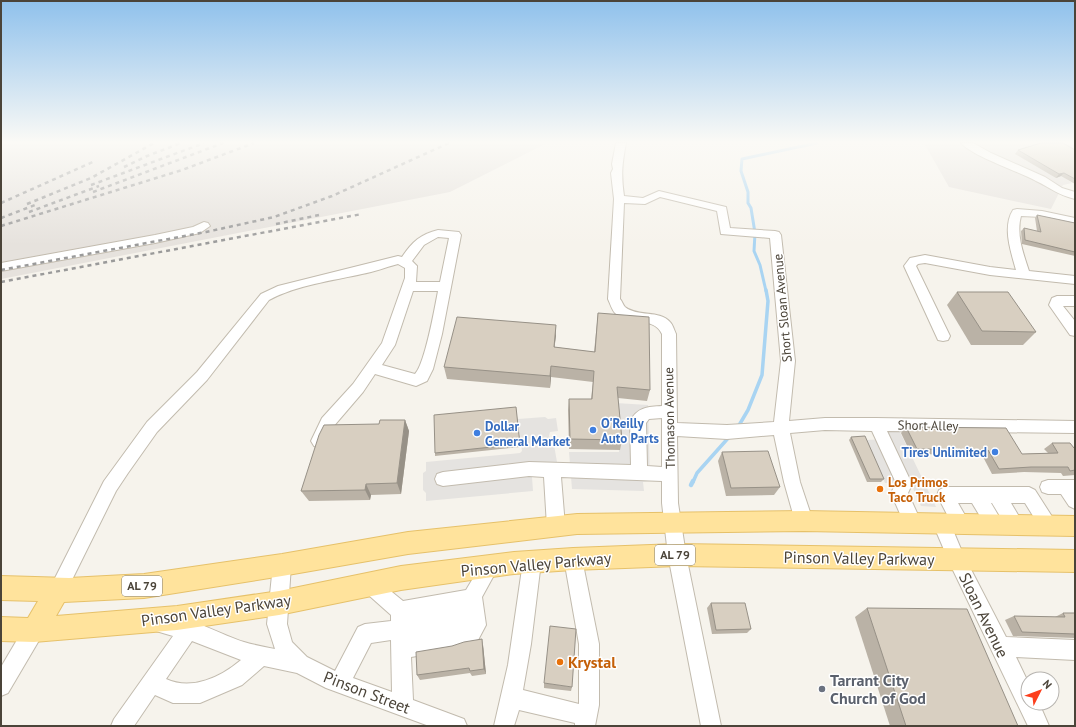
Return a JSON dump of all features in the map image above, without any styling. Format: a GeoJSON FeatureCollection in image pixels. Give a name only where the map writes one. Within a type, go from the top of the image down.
{"type":"FeatureCollection","features":[{"type":"Feature","properties":{"kind":"main road","name":"AL 79"},"geometry":{"type":"LineString","coordinates":[[1,588],[58,590],[144,586],[282,565],[408,543],[577,524],[804,521],[1049,526],[1074,528]]}},
{"type":"Feature","properties":{"kind":"main road","name":"Pinson Valley Parkway"},"geometry":{"type":"LineString","coordinates":[[1,629],[34,630],[177,618],[279,603],[401,578],[490,566],[573,559],[677,555],[1075,561]]}},
{"type":"Feature","properties":{"kind":"main road"},"geometry":{"type":"LineString","coordinates":[[34,630],[58,590]]}},
{"type":"Feature","properties":{"kind":"street","name":"Thomason Avenue"},"geometry":{"type":"LineString","coordinates":[[616,177],[619,199],[614,299],[620,310],[628,314],[655,320],[665,325],[669,334],[670,503],[672,522],[677,555],[711,726]]}},
{"type":"Feature","properties":{"kind":"street"},"geometry":{"type":"LineString","coordinates":[[1038,177],[1058,190],[1075,196]]}},
{"type":"Feature","properties":{"kind":"street","name":"Short Sloan Avenue"},"geometry":{"type":"LineString","coordinates":[[619,199],[645,201],[659,194],[681,198],[722,209],[725,230],[775,235],[788,361],[782,436],[792,482],[804,521]]}},
{"type":"Feature","properties":{"kind":"street"},"geometry":{"type":"LineString","coordinates":[[1024,274],[1015,245],[1014,220],[1017,212],[1042,214],[1075,222]]}},
{"type":"Feature","properties":{"kind":"street"},"geometry":{"type":"LineString","coordinates":[[1,268],[155,239],[196,230],[204,226]]}},
{"type":"Feature","properties":{"kind":"street"},"geometry":{"type":"LineString","coordinates":[[372,368],[416,380],[421,377],[427,367],[456,235],[445,232],[424,237],[414,246],[405,262]]}},
{"type":"Feature","properties":{"kind":"street"},"geometry":{"type":"LineString","coordinates":[[943,336],[910,266],[914,261],[925,259],[990,270],[1075,280]]}},
{"type":"Feature","properties":{"kind":"street"},"geometry":{"type":"LineString","coordinates":[[58,590],[110,486],[122,468],[152,427],[202,376],[265,297],[278,290],[340,274],[363,270],[398,260],[405,262],[411,266],[412,278],[388,345],[358,388],[327,423],[314,454]]}},
{"type":"Feature","properties":{"kind":"street"},"geometry":{"type":"LineString","coordinates":[[409,288],[445,286]]}},
{"type":"Feature","properties":{"kind":"street"},"geometry":{"type":"LineString","coordinates":[[1075,301],[1057,301],[1055,305],[1075,331]]}},
{"type":"Feature","properties":{"kind":"street"},"geometry":{"type":"LineString","coordinates":[[639,472],[638,421],[645,413],[669,412]]}},
{"type":"Feature","properties":{"kind":"street","name":"Short Alley"},"geometry":{"type":"LineString","coordinates":[[669,429],[727,432],[782,422],[825,424],[1075,427]]}},
{"type":"Feature","properties":{"kind":"street"},"geometry":{"type":"LineString","coordinates":[[876,424],[904,484],[899,493],[913,524]]}},
{"type":"Feature","properties":{"kind":"street"},"geometry":{"type":"LineString","coordinates":[[442,479],[529,469],[670,474]]}},
{"type":"Feature","properties":{"kind":"street"},"geometry":{"type":"LineString","coordinates":[[552,470],[556,526]]}},
{"type":"Feature","properties":{"kind":"street"},"geometry":{"type":"LineString","coordinates":[[1048,487],[1070,487],[1075,501]]}},
{"type":"Feature","properties":{"kind":"street","name":"Sloan Avenue"},"geometry":{"type":"LineString","coordinates":[[977,495],[945,495],[952,524],[957,560],[1040,726]]}},
{"type":"Feature","properties":{"kind":"street"},"geometry":{"type":"LineString","coordinates":[[977,495],[1029,495],[1049,526]]}},
{"type":"Feature","properties":{"kind":"street"},"geometry":{"type":"LineString","coordinates":[[977,495],[1005,525]]}},
{"type":"Feature","properties":{"kind":"street"},"geometry":{"type":"LineString","coordinates":[[997,495],[1005,525]]}},
{"type":"Feature","properties":{"kind":"street"},"geometry":{"type":"LineString","coordinates":[[513,698],[586,721],[589,705],[589,644],[573,559]]}},
{"type":"Feature","properties":{"kind":"street"},"geometry":{"type":"LineString","coordinates":[[504,726],[513,698],[522,651],[532,562]]}},
{"type":"Feature","properties":{"kind":"street","name":"Pinson Street"},"geometry":{"type":"LineString","coordinates":[[282,565],[277,624],[284,647],[300,664]]}},
{"type":"Feature","properties":{"kind":"street"},"geometry":{"type":"LineString","coordinates":[[401,631],[454,640],[470,635],[475,611],[473,595],[490,566]]}},
{"type":"Feature","properties":{"kind":"street"},"geometry":{"type":"LineString","coordinates":[[370,585],[401,631],[403,707]]}},
{"type":"Feature","properties":{"kind":"street"},"geometry":{"type":"LineString","coordinates":[[340,683],[365,634],[401,631],[475,611]]}},
{"type":"Feature","properties":{"kind":"street","name":"Pinson Street"},"geometry":{"type":"LineString","coordinates":[[150,620],[201,634],[244,652],[300,664],[326,678],[403,707],[424,721],[457,726]]}},
{"type":"Feature","properties":{"kind":"street"},"geometry":{"type":"LineString","coordinates":[[1,686],[34,630]]}},
{"type":"Feature","properties":{"kind":"street"},"geometry":{"type":"LineString","coordinates":[[120,726],[188,631]]}},
{"type":"Feature","properties":{"kind":"street"},"geometry":{"type":"LineString","coordinates":[[1000,647],[1075,650]]}},
{"type":"Feature","properties":{"kind":"street"},"geometry":{"type":"LineString","coordinates":[[151,683],[173,693],[200,693],[235,678],[261,656]]}},
{"type":"Feature","properties":{"kind":"shaded area"},"geometry":{"type":"Polygon","coordinates":[[[1,177],[480,177],[450,192],[1,279],[1,177]]]}},
{"type":"Feature","properties":{"kind":"shaded area"},"geometry":{"type":"Polygon","coordinates":[[[943,177],[1063,177],[1072,183],[1063,185],[1051,209],[949,187],[943,177]]]}},
{"type":"Feature","properties":{"kind":"shaded area"},"geometry":{"type":"Polygon","coordinates":[[[616,403],[648,405],[650,481],[643,482],[644,491],[572,489],[569,452],[619,452],[616,403]]]}},
{"type":"Feature","properties":{"kind":"shaded area"},"geometry":{"type":"Polygon","coordinates":[[[545,417],[548,419],[556,418],[558,431],[550,432],[549,436],[554,445],[557,462],[531,463],[533,491],[426,501],[426,493],[423,490],[423,473],[426,471],[426,462],[520,453],[522,451],[518,419],[545,417]]]}},
{"type":"Feature","properties":{"kind":"shaded area"},"geometry":{"type":"Polygon","coordinates":[[[898,428],[936,507],[921,506],[910,482],[885,483],[866,440],[889,439],[884,429],[898,428]]]}},
{"type":"Feature","properties":{"kind":"building"},"geometry":{"type":"Polygon","coordinates":[[[1037,215],[1075,223],[1075,252],[1025,240],[1024,228],[1041,232],[1037,215]]]}},
{"type":"Feature","properties":{"kind":"building"},"geometry":{"type":"Polygon","coordinates":[[[957,292],[1008,292],[1036,332],[982,331],[957,292]]]}},
{"type":"Feature","properties":{"kind":"building"},"geometry":{"type":"Polygon","coordinates":[[[598,313],[649,317],[650,390],[617,387],[622,440],[570,439],[569,399],[592,399],[594,371],[551,366],[550,376],[444,367],[457,317],[556,325],[554,347],[595,352],[598,313]]]}},
{"type":"Feature","properties":{"kind":"building","name":"Dollar General Market"},"geometry":{"type":"Polygon","coordinates":[[[516,407],[520,444],[435,453],[434,415],[516,407]]]}},
{"type":"Feature","properties":{"kind":"building"},"geometry":{"type":"Polygon","coordinates":[[[380,420],[405,420],[397,483],[366,484],[365,490],[301,491],[319,435],[324,425],[379,424],[380,420]]]}},
{"type":"Feature","properties":{"kind":"building"},"geometry":{"type":"Polygon","coordinates":[[[906,427],[1006,428],[1022,454],[1058,453],[1052,443],[1070,443],[1075,448],[1075,470],[1070,471],[1068,467],[999,469],[988,450],[917,449],[906,427]]]}},
{"type":"Feature","properties":{"kind":"building"},"geometry":{"type":"Polygon","coordinates":[[[865,436],[884,479],[870,479],[851,437],[865,436]]]}},
{"type":"Feature","properties":{"kind":"building"},"geometry":{"type":"Polygon","coordinates":[[[768,451],[780,487],[731,488],[722,452],[768,451]]]}},
{"type":"Feature","properties":{"kind":"building"},"geometry":{"type":"Polygon","coordinates":[[[711,603],[745,603],[751,629],[716,630],[711,603]]]}},
{"type":"Feature","properties":{"kind":"building"},"geometry":{"type":"Polygon","coordinates":[[[867,608],[967,609],[1018,726],[906,726],[867,608]]]}},
{"type":"Feature","properties":{"kind":"building"},"geometry":{"type":"Polygon","coordinates":[[[1063,613],[1075,613],[1075,634],[1022,632],[1014,616],[1065,617],[1063,613]]]}},
{"type":"Feature","properties":{"kind":"building","name":"Krystal"},"geometry":{"type":"Polygon","coordinates":[[[550,626],[576,629],[572,687],[544,683],[550,626]]]}},
{"type":"Feature","properties":{"kind":"building"},"geometry":{"type":"Polygon","coordinates":[[[482,639],[484,669],[470,671],[469,668],[417,675],[416,652],[482,639]]]}},
{"type":"Feature","properties":{"kind":"waterway"},"geometry":{"type":"LineString","coordinates":[[743,177],[748,192],[748,203],[751,208],[755,233],[754,251],[760,265],[766,291]]}},
{"type":"Feature","properties":{"kind":"waterway"},"geometry":{"type":"LineString","coordinates":[[738,427],[748,410],[762,375],[768,301],[766,290]]}},
{"type":"Feature","properties":{"kind":"waterway"},"geometry":{"type":"LineString","coordinates":[[693,482],[697,473],[730,436]]}},
{"type":"Feature","properties":{"kind":"waterway"},"geometry":{"type":"LineString","coordinates":[[691,485],[693,481]]}},
{"type":"Feature","properties":{"kind":"railway"},"geometry":{"type":"LineString","coordinates":[[1,203],[59,177]]}},
{"type":"Feature","properties":{"kind":"railway"},"geometry":{"type":"LineString","coordinates":[[27,204],[93,177]]}},
{"type":"Feature","properties":{"kind":"railway"},"geometry":{"type":"LineString","coordinates":[[91,185],[113,177]]}},
{"type":"Feature","properties":{"kind":"railway"},"geometry":{"type":"LineString","coordinates":[[93,192],[133,177]]}},
{"type":"Feature","properties":{"kind":"railway"},"geometry":{"type":"LineString","coordinates":[[1,226],[160,177]]}},
{"type":"Feature","properties":{"kind":"railway"},"geometry":{"type":"LineString","coordinates":[[1,270],[206,232],[274,217],[332,196],[374,177]]}},
{"type":"Feature","properties":{"kind":"railway"},"geometry":{"type":"LineString","coordinates":[[29,212],[99,186]]}},
{"type":"Feature","properties":{"kind":"railway"},"geometry":{"type":"LineString","coordinates":[[1,218],[35,205]]}},
{"type":"Feature","properties":{"kind":"railway"},"geometry":{"type":"LineString","coordinates":[[1,282],[362,214]]}},
{"type":"Feature","properties":{"kind":"railway"},"geometry":{"type":"LineString","coordinates":[[276,224],[319,215]]}},
{"type":"Feature","properties":{"kind":"place","name":"O'Reilly Auto Parts"},"geometry":{"type":"Point","coordinates":[593,430]}},
{"type":"Feature","properties":{"kind":"place","name":"Dollar General Market"},"geometry":{"type":"Point","coordinates":[477,433]}},
{"type":"Feature","properties":{"kind":"place","name":"Tires Unlimited"},"geometry":{"type":"Point","coordinates":[995,452]}},
{"type":"Feature","properties":{"kind":"place","name":"Los Primos Taco Truck"},"geometry":{"type":"Point","coordinates":[880,489]}},
{"type":"Feature","properties":{"kind":"place","name":"Krystal"},"geometry":{"type":"Point","coordinates":[560,662]}},
{"type":"Feature","properties":{"kind":"place","name":"Tarrant City Church of God"},"geometry":{"type":"Point","coordinates":[822,689]}}]}
